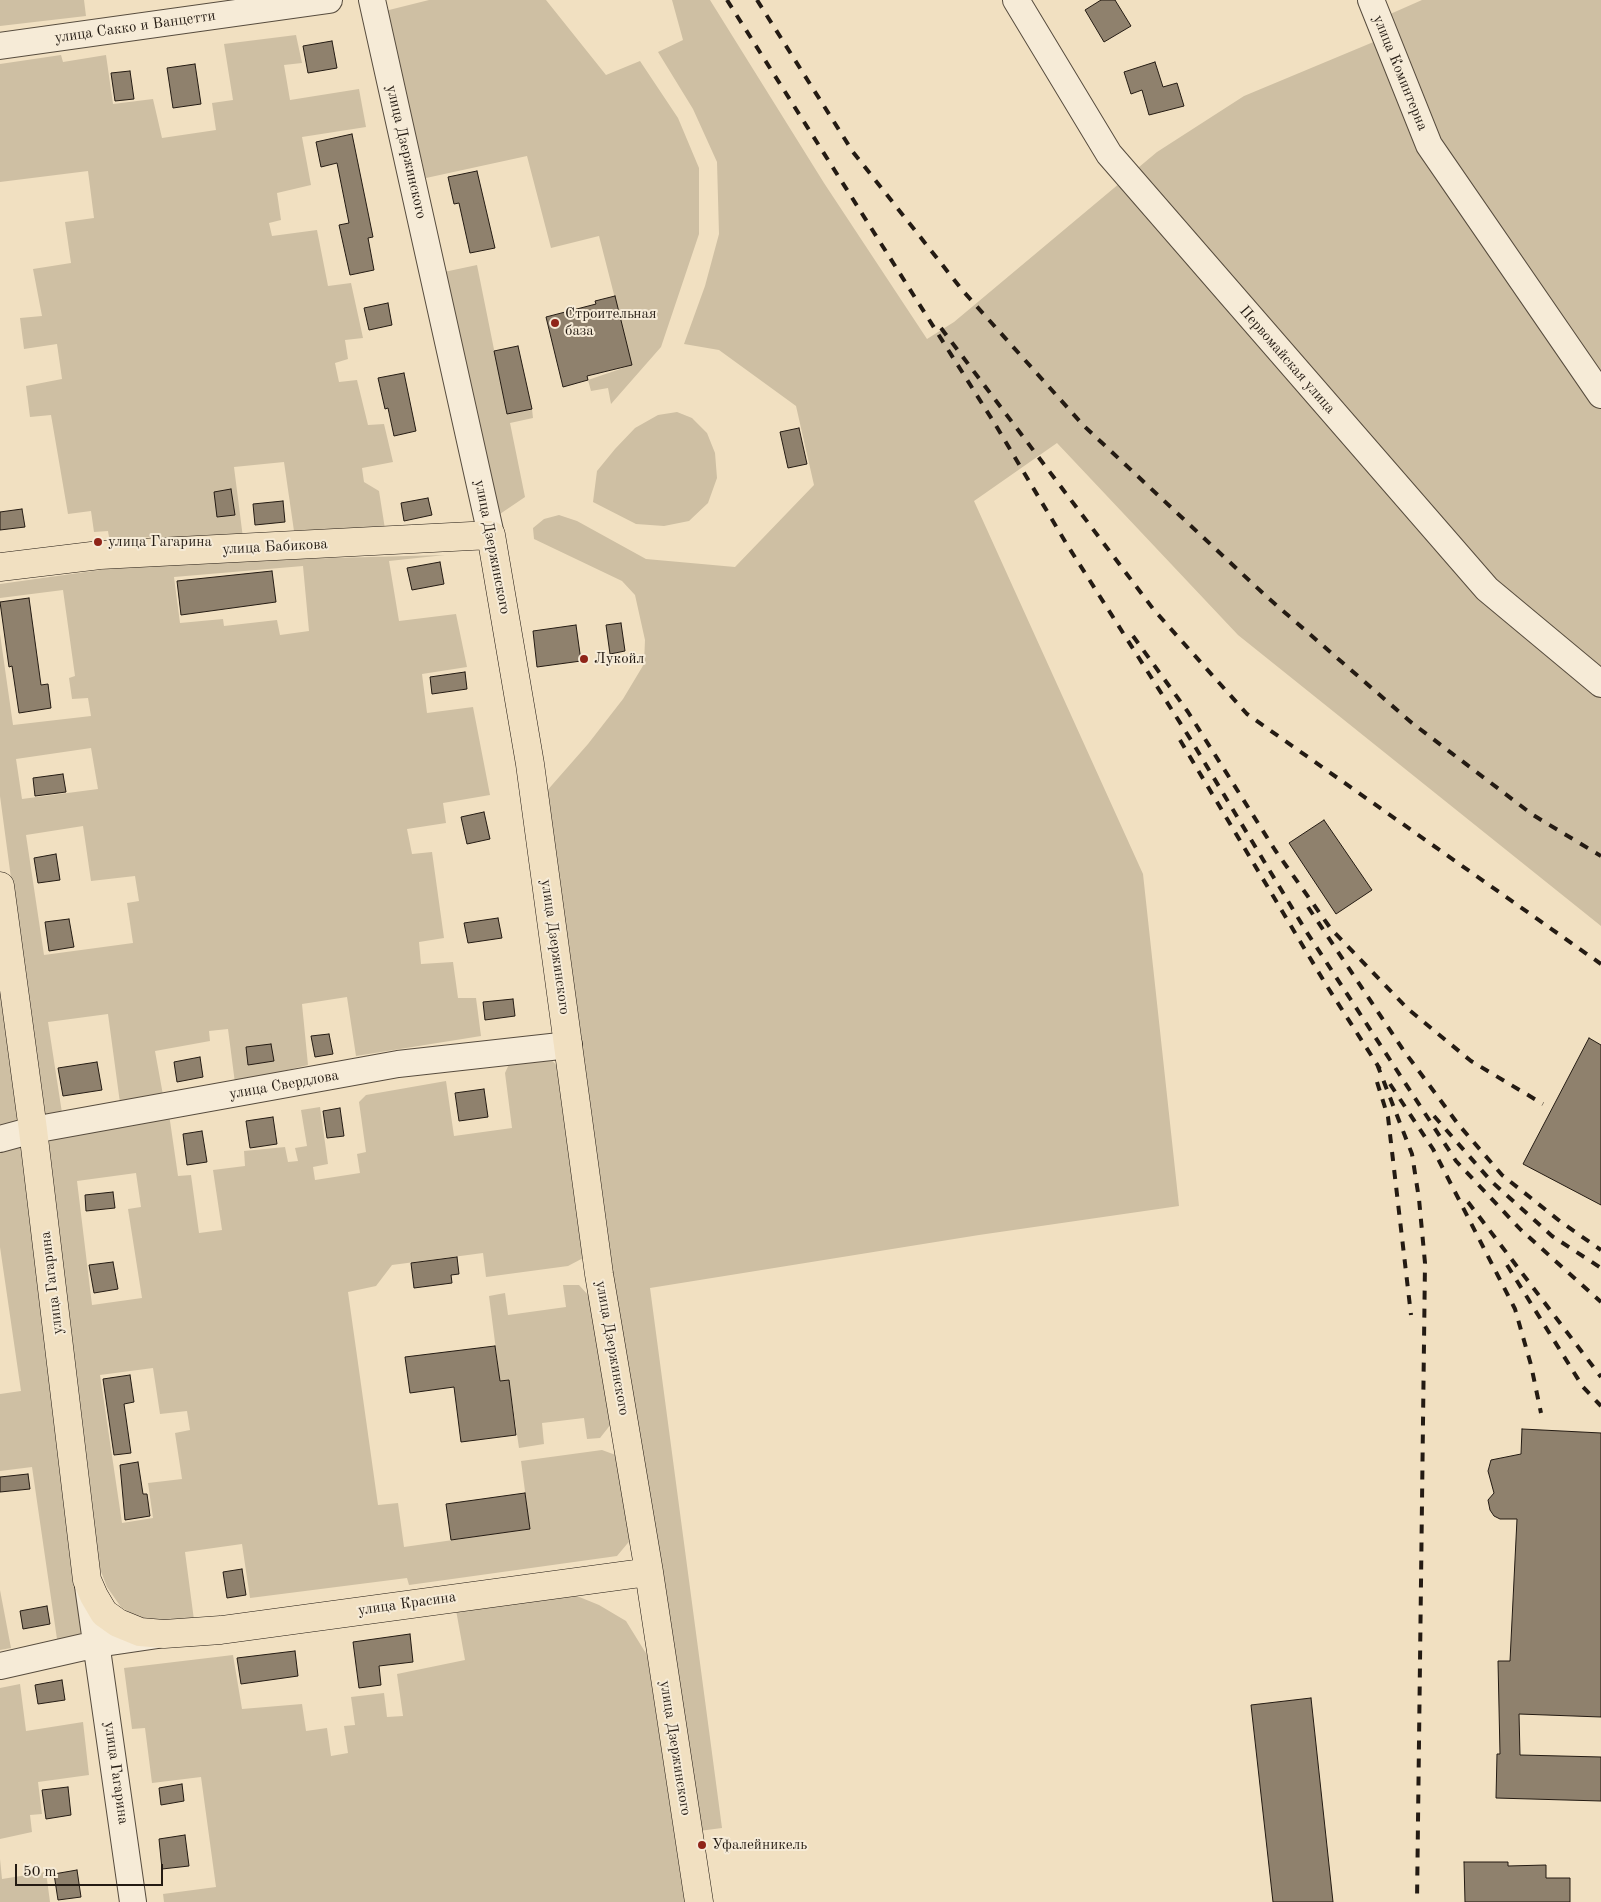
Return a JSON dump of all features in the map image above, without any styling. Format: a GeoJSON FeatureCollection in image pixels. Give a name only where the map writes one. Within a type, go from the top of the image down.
{"type":"FeatureCollection","features":[{"type":"Feature","properties":{"kind":"main road","name":"улица Бабикова"},"geometry":{"type":"LineString","coordinates":[[0,567],[100,555],[491,535]]}},
{"type":"Feature","properties":{"kind":"main road","name":"улица Дзержинского"},"geometry":{"type":"LineString","coordinates":[[491,535],[528,754],[599,1274],[649,1572],[699,1902]]}},
{"type":"Feature","properties":{"kind":"main road","name":"улица Гагарина"},"geometry":{"type":"LineString","coordinates":[[0,886],[33,1130],[88,1580],[94,1596],[104,1612],[118,1623],[140,1632],[164,1634]]}},
{"type":"Feature","properties":{"kind":"main road","name":"улица Красина"},"geometry":{"type":"LineString","coordinates":[[164,1634],[221,1630],[649,1572]]}},
{"type":"Feature","properties":{"kind":"street","name":"улица Сакко и Ванцетти"},"geometry":{"type":"LineString","coordinates":[[0,46],[329,0]]}},
{"type":"Feature","properties":{"kind":"street","name":"улица Дзержинского"},"geometry":{"type":"LineString","coordinates":[[372,0],[491,535]]}},
{"type":"Feature","properties":{"kind":"street","name":"Первомайская улица"},"geometry":{"type":"LineString","coordinates":[[1016,0],[1109,154],[1487,589],[1601,684]]}},
{"type":"Feature","properties":{"kind":"street","name":"улица Коминтерна"},"geometry":{"type":"LineString","coordinates":[[1372,0],[1429,145],[1601,395]]}},
{"type":"Feature","properties":{"kind":"street","name":"улица Свердлова"},"geometry":{"type":"LineString","coordinates":[[0,1139],[33,1130],[398,1064],[569,1045]]}},
{"type":"Feature","properties":{"kind":"street","name":"улица Гагарина"},"geometry":{"type":"LineString","coordinates":[[88,1580],[133,1902]]}},
{"type":"Feature","properties":{"kind":"street"},"geometry":{"type":"LineString","coordinates":[[0,1666],[97,1644],[164,1634]]}},
{"type":"Feature","properties":{"kind":"shaded area"},"geometry":{"type":"Polygon","coordinates":[[[0,0],[84,0],[86,16],[0,26],[0,0]]]}},
{"type":"Feature","properties":{"kind":"shaded area"},"geometry":{"type":"Polygon","coordinates":[[[429,0],[546,0],[606,75],[640,61],[678,118],[699,168],[699,234],[661,347],[611,404],[608,388],[591,391],[588,380],[632,365],[599,236],[551,248],[527,156],[426,178],[385,11],[429,0]]]}},
{"type":"Feature","properties":{"kind":"shaded area"},"geometry":{"type":"Polygon","coordinates":[[[672,0],[710,0],[824,183],[927,339],[954,322],[1157,152],[1244,96],[1395,33],[1388,15],[1422,0],[1601,0],[1601,926],[1238,635],[1057,443],[974,501],[1143,874],[1179,1206],[979,1235],[650,1288],[722,1828],[699,1831],[609,1273],[545,793],[588,744],[623,699],[644,664],[645,640],[635,595],[622,581],[534,539],[533,528],[544,519],[559,515],[577,521],[646,559],[735,567],[814,485],[796,406],[719,350],[684,344],[705,286],[719,234],[717,162],[693,109],[658,52],[683,40],[672,0]]]}},
{"type":"Feature","properties":{"kind":"shaded area"},"geometry":{"type":"Polygon","coordinates":[[[296,35],[302,63],[284,65],[290,100],[359,89],[366,127],[302,137],[311,185],[277,193],[281,220],[269,223],[272,236],[317,230],[328,286],[351,283],[363,338],[345,340],[348,359],[335,363],[339,382],[357,380],[368,425],[384,424],[393,462],[362,468],[364,482],[379,491],[385,529],[294,531],[284,462],[234,467],[243,538],[109,537],[108,531],[94,532],[91,511],[68,514],[51,415],[30,417],[26,386],[62,379],[57,344],[24,349],[20,318],[42,316],[33,269],[71,263],[65,222],[94,218],[88,171],[0,182],[0,64],[61,55],[63,62],[106,55],[113,104],[153,99],[162,138],[216,130],[212,103],[233,100],[224,44],[296,35]]]}},
{"type":"Feature","properties":{"kind":"shaded area"},"geometry":{"type":"Polygon","coordinates":[[[477,265],[507,414],[532,409],[533,418],[510,423],[525,497],[497,516],[444,272],[477,265]]]}},
{"type":"Feature","properties":{"kind":"shaded area"},"geometry":{"type":"Polygon","coordinates":[[[677,412],[692,418],[707,433],[715,453],[717,478],[708,503],[689,521],[664,526],[636,524],[593,502],[597,471],[615,449],[635,428],[658,415],[677,412]]]}},
{"type":"Feature","properties":{"kind":"shaded area"},"geometry":{"type":"Polygon","coordinates":[[[445,555],[389,561],[399,621],[456,614],[467,667],[422,674],[427,713],[473,707],[490,795],[443,803],[446,823],[407,829],[412,854],[432,852],[444,938],[419,942],[421,964],[453,962],[458,998],[476,998],[481,1036],[356,1056],[347,997],[302,1004],[308,1065],[235,1083],[228,1029],[209,1031],[210,1041],[155,1051],[163,1095],[120,1103],[108,1014],[48,1022],[62,1113],[43,1117],[0,796],[0,634],[13,725],[91,716],[88,698],[72,699],[69,678],[75,676],[63,590],[0,598],[0,584],[150,563],[445,555]],[[303,566],[174,577],[180,623],[223,619],[224,626],[277,620],[280,635],[309,631],[303,566]],[[91,748],[16,759],[22,799],[98,789],[91,748]],[[83,826],[26,835],[44,955],[133,943],[127,903],[139,901],[135,876],[91,881],[83,826]]]}},
{"type":"Feature","properties":{"kind":"shaded area"},"geometry":{"type":"Polygon","coordinates":[[[0,966],[22,1123],[0,1128],[0,966]]]}},
{"type":"Feature","properties":{"kind":"shaded area"},"geometry":{"type":"Polygon","coordinates":[[[549,1058],[561,1069],[587,1256],[568,1266],[486,1277],[483,1253],[392,1265],[376,1286],[348,1292],[378,1505],[398,1503],[404,1547],[530,1529],[521,1461],[602,1450],[621,1457],[632,1538],[617,1556],[409,1585],[407,1578],[250,1598],[242,1544],[185,1552],[194,1620],[163,1624],[139,1618],[121,1607],[107,1587],[98,1564],[45,1138],[169,1114],[178,1176],[191,1175],[199,1233],[222,1230],[213,1170],[245,1166],[244,1151],[285,1147],[288,1162],[298,1161],[295,1148],[307,1146],[301,1110],[320,1107],[328,1164],[313,1167],[315,1180],[360,1173],[357,1154],[366,1152],[359,1102],[366,1095],[446,1081],[454,1136],[512,1128],[505,1073],[510,1062],[549,1058]],[[136,1173],[77,1181],[92,1305],[142,1298],[128,1209],[141,1207],[136,1173]],[[153,1368],[100,1375],[122,1523],[153,1518],[148,1483],[182,1479],[175,1433],[190,1430],[187,1411],[160,1414],[153,1368]]]}},
{"type":"Feature","properties":{"kind":"shaded area"},"geometry":{"type":"Polygon","coordinates":[[[24,1143],[86,1631],[76,1644],[58,1646],[32,1467],[0,1471],[0,1394],[21,1391],[0,1247],[0,1149],[24,1143]]]}},
{"type":"Feature","properties":{"kind":"shaded area"},"geometry":{"type":"Polygon","coordinates":[[[563,1285],[579,1285],[597,1305],[615,1419],[600,1438],[587,1439],[584,1418],[542,1423],[544,1444],[519,1448],[509,1380],[500,1381],[489,1296],[505,1293],[508,1315],[566,1307],[563,1285]]]}},
{"type":"Feature","properties":{"kind":"shaded area"},"geometry":{"type":"Polygon","coordinates":[[[0,1590],[11,1648],[0,1650],[0,1590]]]}},
{"type":"Feature","properties":{"kind":"shaded area"},"geometry":{"type":"Polygon","coordinates":[[[572,1594],[599,1605],[626,1621],[647,1655],[685,1902],[164,1902],[163,1894],[216,1887],[201,1777],[152,1783],[145,1728],[132,1729],[124,1668],[233,1655],[242,1709],[302,1704],[306,1731],[327,1728],[331,1756],[348,1753],[344,1726],[355,1725],[351,1697],[384,1693],[387,1717],[403,1716],[397,1674],[465,1660],[456,1610],[572,1594]]]}},
{"type":"Feature","properties":{"kind":"shaded area"},"geometry":{"type":"Polygon","coordinates":[[[20,1684],[26,1731],[83,1722],[89,1775],[38,1782],[42,1814],[30,1815],[32,1832],[0,1839],[0,1688],[20,1684]]]}},
{"type":"Feature","properties":{"kind":"shaded area"},"geometry":{"type":"Polygon","coordinates":[[[0,1859],[2,1879],[46,1872],[50,1902],[0,1902],[0,1859]]]}},
{"type":"Feature","properties":{"kind":"building"},"geometry":{"type":"Polygon","coordinates":[[[1101,0],[1115,0],[1131,26],[1104,42],[1085,10],[1101,0]]]}},
{"type":"Feature","properties":{"kind":"building"},"geometry":{"type":"Polygon","coordinates":[[[332,41],[337,68],[308,73],[303,46],[332,41]]]}},
{"type":"Feature","properties":{"kind":"building"},"geometry":{"type":"Polygon","coordinates":[[[1155,62],[1163,87],[1177,83],[1184,106],[1149,115],[1142,90],[1131,94],[1124,72],[1155,62]]]}},
{"type":"Feature","properties":{"kind":"building"},"geometry":{"type":"Polygon","coordinates":[[[195,64],[201,104],[173,108],[167,68],[195,64]]]}},
{"type":"Feature","properties":{"kind":"building"},"geometry":{"type":"Polygon","coordinates":[[[130,71],[134,99],[115,101],[111,73],[130,71]]]}},
{"type":"Feature","properties":{"kind":"building"},"geometry":{"type":"Polygon","coordinates":[[[352,134],[373,237],[368,238],[374,270],[350,275],[339,225],[349,223],[337,163],[321,167],[316,142],[352,134]]]}},
{"type":"Feature","properties":{"kind":"building"},"geometry":{"type":"Polygon","coordinates":[[[477,171],[495,248],[470,253],[459,203],[454,204],[448,177],[477,171]]]}},
{"type":"Feature","properties":{"kind":"building"},"geometry":{"type":"Polygon","coordinates":[[[615,296],[632,365],[587,376],[588,380],[563,387],[546,317],[596,304],[595,301],[615,296]]]}},
{"type":"Feature","properties":{"kind":"building"},"geometry":{"type":"Polygon","coordinates":[[[388,303],[392,325],[369,330],[364,308],[388,303]]]}},
{"type":"Feature","properties":{"kind":"building"},"geometry":{"type":"Polygon","coordinates":[[[518,346],[532,409],[507,414],[494,351],[518,346]]]}},
{"type":"Feature","properties":{"kind":"building"},"geometry":{"type":"Polygon","coordinates":[[[404,373],[416,431],[394,436],[388,408],[385,409],[378,378],[404,373]]]}},
{"type":"Feature","properties":{"kind":"building"},"geometry":{"type":"Polygon","coordinates":[[[799,428],[807,464],[788,468],[780,432],[799,428]]]}},
{"type":"Feature","properties":{"kind":"building"},"geometry":{"type":"Polygon","coordinates":[[[231,489],[235,515],[217,517],[214,492],[231,489]]]}},
{"type":"Feature","properties":{"kind":"building"},"geometry":{"type":"Polygon","coordinates":[[[428,498],[432,515],[404,521],[401,503],[428,498]]]}},
{"type":"Feature","properties":{"kind":"building"},"geometry":{"type":"Polygon","coordinates":[[[283,501],[285,522],[255,525],[253,504],[283,501]]]}},
{"type":"Feature","properties":{"kind":"building"},"geometry":{"type":"Polygon","coordinates":[[[22,509],[25,527],[0,530],[0,512],[22,509]]]}},
{"type":"Feature","properties":{"kind":"building"},"geometry":{"type":"Polygon","coordinates":[[[440,562],[444,584],[412,590],[407,568],[440,562]]]}},
{"type":"Feature","properties":{"kind":"building"},"geometry":{"type":"Polygon","coordinates":[[[272,571],[276,602],[181,615],[177,581],[272,571]]]}},
{"type":"Feature","properties":{"kind":"building"},"geometry":{"type":"Polygon","coordinates":[[[29,598],[41,685],[48,684],[51,708],[19,713],[12,666],[9,667],[0,602],[29,598]]]}},
{"type":"Feature","properties":{"kind":"building"},"geometry":{"type":"Polygon","coordinates":[[[621,623],[625,651],[610,654],[606,625],[621,623]]]}},
{"type":"Feature","properties":{"kind":"building"},"geometry":{"type":"Polygon","coordinates":[[[576,625],[581,661],[537,667],[533,631],[576,625]]]}},
{"type":"Feature","properties":{"kind":"building"},"geometry":{"type":"Polygon","coordinates":[[[465,672],[467,689],[432,694],[430,677],[465,672]]]}},
{"type":"Feature","properties":{"kind":"building"},"geometry":{"type":"Polygon","coordinates":[[[63,774],[66,792],[35,796],[33,778],[63,774]]]}},
{"type":"Feature","properties":{"kind":"building"},"geometry":{"type":"Polygon","coordinates":[[[484,812],[490,839],[467,844],[461,817],[484,812]]]}},
{"type":"Feature","properties":{"kind":"building"},"geometry":{"type":"Polygon","coordinates":[[[1324,820],[1372,890],[1336,914],[1289,843],[1324,820]]]}},
{"type":"Feature","properties":{"kind":"building"},"geometry":{"type":"Polygon","coordinates":[[[56,854],[60,880],[38,883],[34,858],[56,854]]]}},
{"type":"Feature","properties":{"kind":"building"},"geometry":{"type":"Polygon","coordinates":[[[498,918],[502,938],[468,943],[464,923],[498,918]]]}},
{"type":"Feature","properties":{"kind":"building"},"geometry":{"type":"Polygon","coordinates":[[[69,919],[74,947],[49,951],[45,922],[69,919]]]}},
{"type":"Feature","properties":{"kind":"building"},"geometry":{"type":"Polygon","coordinates":[[[513,999],[515,1016],[485,1020],[483,1002],[513,999]]]}},
{"type":"Feature","properties":{"kind":"building"},"geometry":{"type":"Polygon","coordinates":[[[329,1034],[333,1054],[315,1057],[311,1036],[329,1034]]]}},
{"type":"Feature","properties":{"kind":"building"},"geometry":{"type":"Polygon","coordinates":[[[1589,1038],[1601,1045],[1601,1205],[1523,1164],[1589,1038]]]}},
{"type":"Feature","properties":{"kind":"building"},"geometry":{"type":"Polygon","coordinates":[[[271,1044],[274,1061],[248,1065],[246,1047],[271,1044]]]}},
{"type":"Feature","properties":{"kind":"building"},"geometry":{"type":"Polygon","coordinates":[[[200,1057],[203,1077],[177,1082],[174,1062],[200,1057]]]}},
{"type":"Feature","properties":{"kind":"building"},"geometry":{"type":"Polygon","coordinates":[[[97,1062],[102,1090],[63,1096],[58,1068],[97,1062]]]}},
{"type":"Feature","properties":{"kind":"building"},"geometry":{"type":"Polygon","coordinates":[[[484,1089],[488,1117],[459,1121],[455,1093],[484,1089]]]}},
{"type":"Feature","properties":{"kind":"building"},"geometry":{"type":"Polygon","coordinates":[[[340,1108],[344,1136],[327,1138],[323,1111],[340,1108]]]}},
{"type":"Feature","properties":{"kind":"building"},"geometry":{"type":"Polygon","coordinates":[[[273,1117],[277,1144],[250,1148],[246,1121],[273,1117]]]}},
{"type":"Feature","properties":{"kind":"building"},"geometry":{"type":"Polygon","coordinates":[[[202,1131],[207,1162],[187,1165],[183,1134],[202,1131]]]}},
{"type":"Feature","properties":{"kind":"building"},"geometry":{"type":"Polygon","coordinates":[[[113,1192],[115,1208],[86,1211],[85,1195],[113,1192]]]}},
{"type":"Feature","properties":{"kind":"building"},"geometry":{"type":"Polygon","coordinates":[[[457,1257],[459,1274],[451,1275],[452,1283],[414,1288],[411,1263],[457,1257]]]}},
{"type":"Feature","properties":{"kind":"building"},"geometry":{"type":"Polygon","coordinates":[[[113,1262],[118,1289],[94,1293],[89,1265],[113,1262]]]}},
{"type":"Feature","properties":{"kind":"building"},"geometry":{"type":"Polygon","coordinates":[[[495,1346],[500,1381],[509,1380],[516,1435],[461,1442],[454,1387],[410,1393],[405,1357],[495,1346]]]}},
{"type":"Feature","properties":{"kind":"building"},"geometry":{"type":"Polygon","coordinates":[[[130,1375],[134,1402],[124,1404],[131,1453],[114,1455],[103,1379],[130,1375]]]}},
{"type":"Feature","properties":{"kind":"building"},"geometry":{"type":"Polygon","coordinates":[[[1522,1429],[1601,1433],[1601,1717],[1519,1714],[1520,1755],[1601,1757],[1601,1801],[1496,1798],[1497,1754],[1500,1754],[1498,1661],[1510,1661],[1517,1519],[1500,1519],[1494,1516],[1490,1510],[1488,1500],[1494,1493],[1488,1471],[1491,1460],[1521,1454],[1522,1429]]]}},
{"type":"Feature","properties":{"kind":"building"},"geometry":{"type":"Polygon","coordinates":[[[138,1462],[143,1494],[147,1494],[150,1516],[125,1520],[120,1465],[138,1462]]]}},
{"type":"Feature","properties":{"kind":"building"},"geometry":{"type":"Polygon","coordinates":[[[28,1474],[30,1489],[0,1492],[0,1477],[28,1474]]]}},
{"type":"Feature","properties":{"kind":"building"},"geometry":{"type":"Polygon","coordinates":[[[525,1493],[530,1529],[451,1540],[446,1504],[525,1493]]]}},
{"type":"Feature","properties":{"kind":"building"},"geometry":{"type":"Polygon","coordinates":[[[242,1569],[246,1595],[227,1598],[223,1572],[242,1569]]]}},
{"type":"Feature","properties":{"kind":"building"},"geometry":{"type":"Polygon","coordinates":[[[47,1606],[50,1624],[23,1629],[20,1611],[47,1606]]]}},
{"type":"Feature","properties":{"kind":"building"},"geometry":{"type":"Polygon","coordinates":[[[410,1634],[413,1662],[379,1666],[381,1685],[359,1688],[353,1642],[410,1634]]]}},
{"type":"Feature","properties":{"kind":"building"},"geometry":{"type":"Polygon","coordinates":[[[295,1651],[298,1676],[241,1684],[237,1658],[295,1651]]]}},
{"type":"Feature","properties":{"kind":"building"},"geometry":{"type":"Polygon","coordinates":[[[62,1680],[65,1700],[38,1704],[35,1685],[62,1680]]]}},
{"type":"Feature","properties":{"kind":"building"},"geometry":{"type":"Polygon","coordinates":[[[1311,1698],[1333,1902],[1273,1902],[1251,1705],[1311,1698]]]}},
{"type":"Feature","properties":{"kind":"building"},"geometry":{"type":"Polygon","coordinates":[[[182,1784],[184,1801],[161,1805],[159,1788],[182,1784]]]}},
{"type":"Feature","properties":{"kind":"building"},"geometry":{"type":"Polygon","coordinates":[[[68,1787],[71,1815],[46,1819],[42,1790],[68,1787]]]}},
{"type":"Feature","properties":{"kind":"building"},"geometry":{"type":"Polygon","coordinates":[[[185,1835],[189,1866],[162,1869],[159,1839],[185,1835]]]}},
{"type":"Feature","properties":{"kind":"building"},"geometry":{"type":"Polygon","coordinates":[[[1464,1862],[1508,1862],[1508,1866],[1546,1865],[1546,1878],[1570,1878],[1570,1902],[1465,1902],[1464,1862]]]}},
{"type":"Feature","properties":{"kind":"building"},"geometry":{"type":"Polygon","coordinates":[[[77,1870],[81,1897],[58,1900],[54,1874],[77,1870]]]}},
{"type":"Feature","properties":{"kind":"railway"},"geometry":{"type":"LineString","coordinates":[[727,0],[995,424],[1066,543],[1191,740],[1306,931],[1456,1161],[1521,1230],[1601,1302]]}},
{"type":"Feature","properties":{"kind":"railway"},"geometry":{"type":"LineString","coordinates":[[757,0],[853,152],[963,291],[1084,426],[1267,597],[1412,723],[1533,815],[1601,856]]}},
{"type":"Feature","properties":{"kind":"railway"},"geometry":{"type":"LineString","coordinates":[[941,328],[1154,610],[1247,714],[1601,964]]}},
{"type":"Feature","properties":{"kind":"railway"},"geometry":{"type":"LineString","coordinates":[[1133,636],[1188,712],[1275,850],[1331,929],[1408,1009],[1471,1061],[1543,1104]]}},
{"type":"Feature","properties":{"kind":"railway"},"geometry":{"type":"LineString","coordinates":[[1180,740],[1325,983],[1380,1069]]}},
{"type":"Feature","properties":{"kind":"railway"},"geometry":{"type":"LineString","coordinates":[[1308,907],[1404,1051],[1458,1124],[1502,1175],[1561,1222],[1601,1250]]}},
{"type":"Feature","properties":{"kind":"railway"},"geometry":{"type":"LineString","coordinates":[[1377,1064],[1412,1154],[1419,1199],[1425,1263],[1417,1902]]}},
{"type":"Feature","properties":{"kind":"railway"},"geometry":{"type":"LineString","coordinates":[[1377,1082],[1388,1117],[1411,1315]]}},
{"type":"Feature","properties":{"kind":"railway"},"geometry":{"type":"LineString","coordinates":[[1390,1084],[1433,1149],[1515,1309],[1531,1365],[1541,1413]]}},
{"type":"Feature","properties":{"kind":"railway"},"geometry":{"type":"LineString","coordinates":[[1434,1116],[1491,1181],[1552,1236],[1601,1268]]}},
{"type":"Feature","properties":{"kind":"railway"},"geometry":{"type":"LineString","coordinates":[[1468,1202],[1601,1377]]}},
{"type":"Feature","properties":{"kind":"railway"},"geometry":{"type":"LineString","coordinates":[[1507,1265],[1583,1387],[1601,1406]]}},
{"type":"Feature","properties":{"kind":"place","name":"Строительная база"},"geometry":{"type":"Point","coordinates":[555,323]}},
{"type":"Feature","properties":{"kind":"place","name":"улица Гагарина"},"geometry":{"type":"Point","coordinates":[98,542]}},
{"type":"Feature","properties":{"kind":"place","name":"Лукойл"},"geometry":{"type":"Point","coordinates":[584,659]}},
{"type":"Feature","properties":{"kind":"place","name":"Уфалейникель"},"geometry":{"type":"Point","coordinates":[702,1845]}}]}
